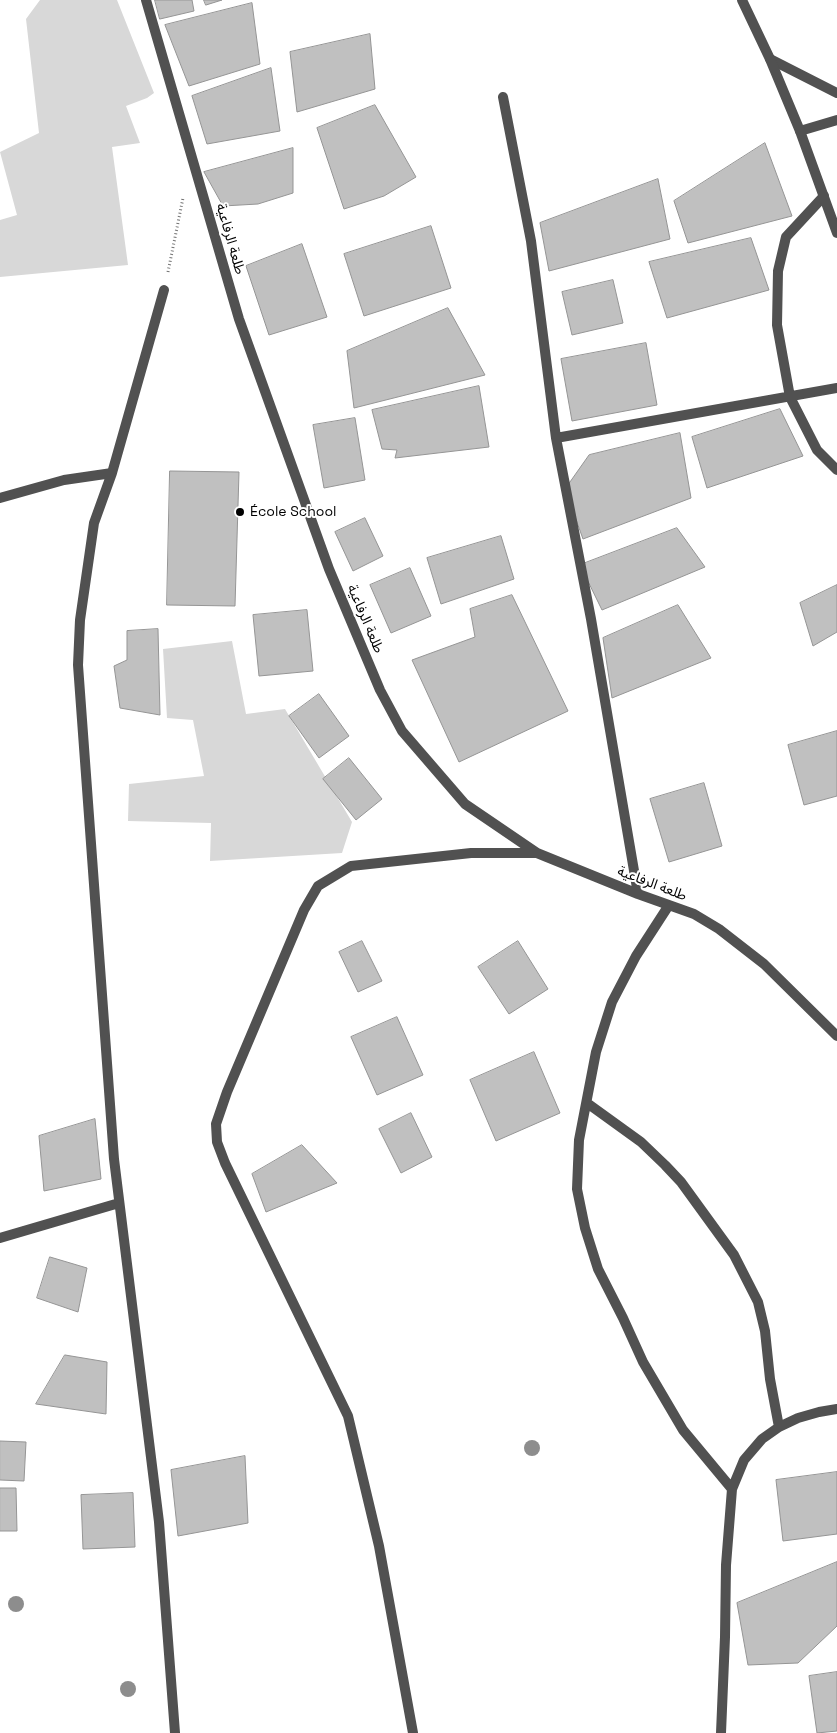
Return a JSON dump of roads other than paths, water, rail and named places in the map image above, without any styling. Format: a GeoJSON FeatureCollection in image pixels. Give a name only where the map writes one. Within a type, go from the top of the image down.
{"type":"FeatureCollection","features":[{"type":"Feature","properties":{"kind":"street","name":"طلعة الرفاعية"},"geometry":{"type":"LineString","coordinates":[[146,0],[239,319],[329,569],[380,690],[402,731],[465,804],[537,853],[638,894],[694,914],[720,929],[764,964],[837,1036]]}},
{"type":"Feature","properties":{"kind":"street"},"geometry":{"type":"LineString","coordinates":[[742,0],[770,59],[800,130],[837,233]]}},
{"type":"Feature","properties":{"kind":"street"},"geometry":{"type":"LineString","coordinates":[[770,59],[837,93]]}},
{"type":"Feature","properties":{"kind":"street"},"geometry":{"type":"LineString","coordinates":[[503,97],[531,241],[556,438],[591,619],[638,894]]}},
{"type":"Feature","properties":{"kind":"street"},"geometry":{"type":"LineString","coordinates":[[800,130],[837,120]]}},
{"type":"Feature","properties":{"kind":"street"},"geometry":{"type":"LineString","coordinates":[[824,196],[786,237],[778,271],[777,326],[790,397],[817,450],[837,470]]}},
{"type":"Feature","properties":{"kind":"street"},"geometry":{"type":"LineString","coordinates":[[164,290],[112,473],[94,523],[80,620],[78,666],[114,1159],[159,1522],[175,1733]]}},
{"type":"Feature","properties":{"kind":"street"},"geometry":{"type":"LineString","coordinates":[[556,438],[837,388]]}},
{"type":"Feature","properties":{"kind":"street"},"geometry":{"type":"LineString","coordinates":[[0,498],[64,480],[112,473]]}},
{"type":"Feature","properties":{"kind":"street"},"geometry":{"type":"LineString","coordinates":[[413,1733],[380,1546],[348,1416],[225,1163],[218,1142],[216,1124],[227,1092],[304,910],[318,886],[351,866],[472,853],[537,853]]}},
{"type":"Feature","properties":{"kind":"street"},"geometry":{"type":"LineString","coordinates":[[669,905],[636,956],[612,1002],[596,1052],[578,1140],[577,1189],[585,1228],[598,1269],[643,1362],[683,1430],[732,1490]]}},
{"type":"Feature","properties":{"kind":"street"},"geometry":{"type":"LineString","coordinates":[[587,1102],[641,1142],[665,1165],[681,1182],[734,1254],[758,1302],[765,1331],[771,1386],[779,1426]]}},
{"type":"Feature","properties":{"kind":"street"},"geometry":{"type":"LineString","coordinates":[[0,1238],[119,1203]]}},
{"type":"Feature","properties":{"kind":"street"},"geometry":{"type":"LineString","coordinates":[[721,1733],[726,1564],[732,1490],[744,1460],[762,1439],[779,1426],[798,1418],[837,1409]]}},
{"type":"Feature","properties":{"kind":"place","name":"École School"},"geometry":{"type":"Point","coordinates":[240,512]}}]}
